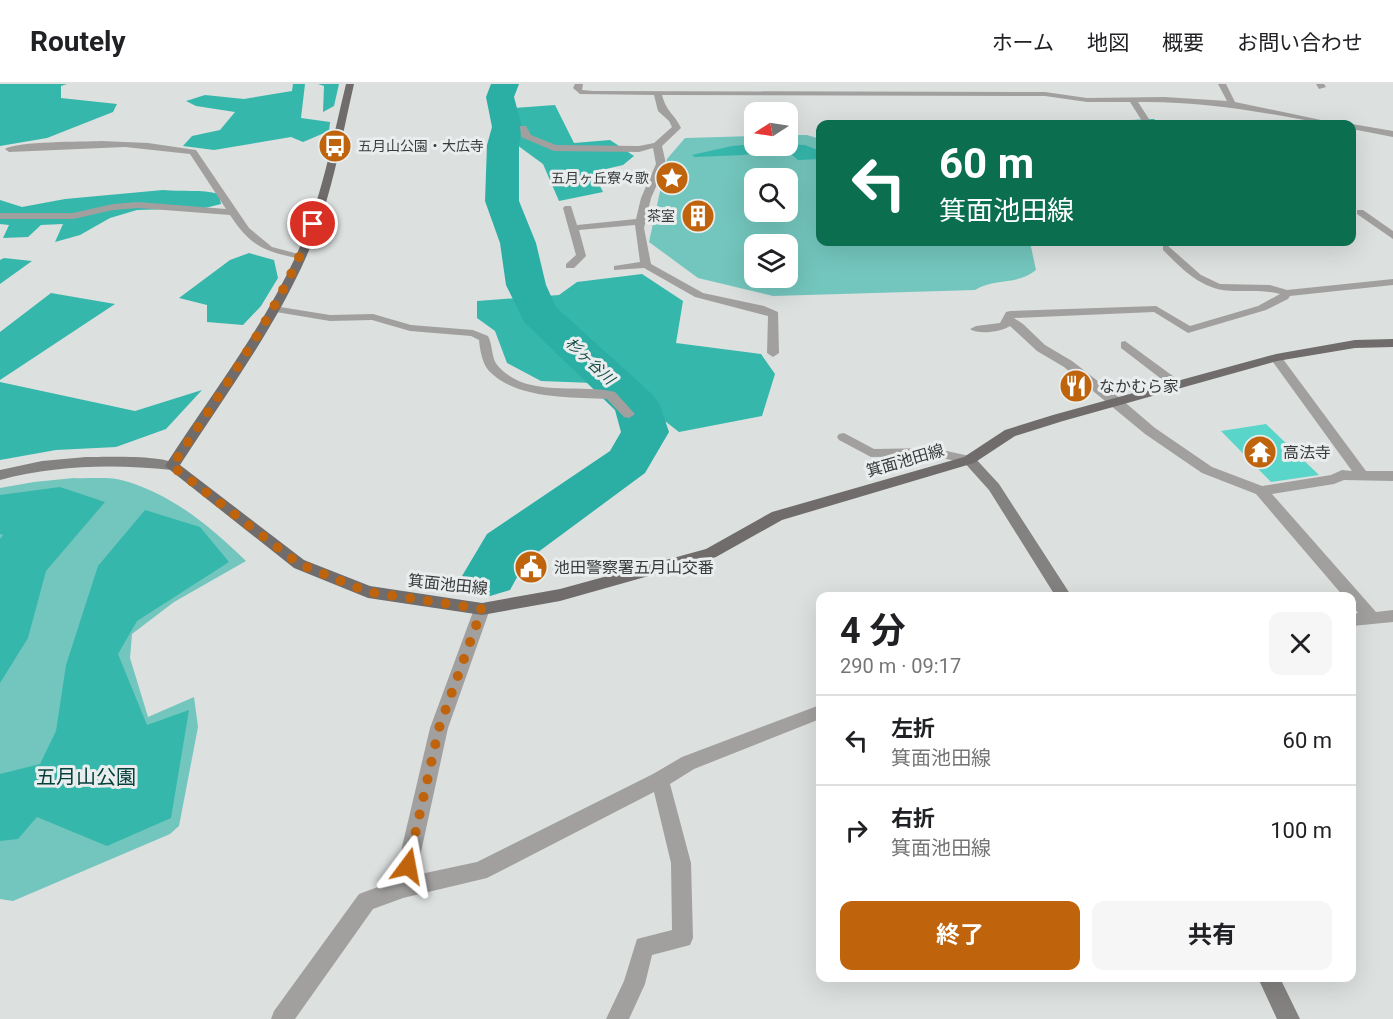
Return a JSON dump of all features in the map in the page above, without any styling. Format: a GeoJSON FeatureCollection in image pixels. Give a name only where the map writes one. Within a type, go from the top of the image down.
{"type":"FeatureCollection","features":[{"type":"Feature","properties":{"kind":"main road"},"geometry":{"type":"LineString","coordinates":[[172,466],[274,309],[302,256],[319,208],[350,84]]}},
{"type":"Feature","properties":{"kind":"main road","name":"箕面池田線"},"geometry":{"type":"LineString","coordinates":[[172,466],[299,564],[368,592],[482,609],[560,595],[711,553],[777,516],[969,460],[1010,433],[1276,358],[1355,344],[1393,343]]}},
{"type":"Feature","properties":{"kind":"street"},"geometry":{"type":"LineString","coordinates":[[579,84],[577,88],[580,92],[1045,94],[1087,100],[1232,104],[1315,120]]}},
{"type":"Feature","properties":{"kind":"street"},"geometry":{"type":"LineString","coordinates":[[1222,84],[1232,104]]}},
{"type":"Feature","properties":{"kind":"street"},"geometry":{"type":"LineString","coordinates":[[523,128],[524,135],[531,140],[547,142],[554,148],[639,149],[657,145],[677,128],[674,120],[662,111],[657,92]]}},
{"type":"Feature","properties":{"kind":"street"},"geometry":{"type":"LineString","coordinates":[[1133,100],[1145,120]]}},
{"type":"Feature","properties":{"kind":"street"},"geometry":{"type":"LineString","coordinates":[[1356,128],[1393,134]]}},
{"type":"Feature","properties":{"kind":"street"},"geometry":{"type":"LineString","coordinates":[[9,149],[77,144],[176,149],[193,152],[245,230],[268,249],[302,256]]}},
{"type":"Feature","properties":{"kind":"street"},"geometry":{"type":"LineString","coordinates":[[646,265],[639,228],[646,198],[661,164],[657,145]]}},
{"type":"Feature","properties":{"kind":"street"},"geometry":{"type":"LineString","coordinates":[[0,216],[73,216],[113,207],[138,205],[233,212]]}},
{"type":"Feature","properties":{"kind":"street"},"geometry":{"type":"LineString","coordinates":[[568,208],[581,255],[570,266]]}},
{"type":"Feature","properties":{"kind":"street"},"geometry":{"type":"LineString","coordinates":[[1360,212],[1393,236]]}},
{"type":"Feature","properties":{"kind":"street"},"geometry":{"type":"LineString","coordinates":[[574,228],[642,221]]}},
{"type":"Feature","properties":{"kind":"street"},"geometry":{"type":"LineString","coordinates":[[1167,248],[1192,273],[1219,287],[1274,287],[1286,292],[1393,282]]}},
{"type":"Feature","properties":{"kind":"street"},"geometry":{"type":"LineString","coordinates":[[618,268],[646,265],[692,293],[719,301],[762,307],[774,314],[772,353]]}},
{"type":"Feature","properties":{"kind":"street"},"geometry":{"type":"LineString","coordinates":[[976,329],[1004,326],[1010,314],[1156,309],[1188,330],[1262,308],[1284,297],[1286,292]]}},
{"type":"Feature","properties":{"kind":"street"},"geometry":{"type":"LineString","coordinates":[[274,309],[330,318],[373,317],[410,328],[473,333],[483,338],[492,367],[511,379],[534,388],[611,395],[629,414]]}},
{"type":"Feature","properties":{"kind":"street"},"geometry":{"type":"LineString","coordinates":[[1008,320],[1019,326],[1041,348],[1068,364],[1117,402],[1150,431],[1207,470],[1261,490],[1349,592]]}},
{"type":"Feature","properties":{"kind":"street"},"geometry":{"type":"LineString","coordinates":[[1125,345],[1177,385]]}},
{"type":"Feature","properties":{"kind":"street"},"geometry":{"type":"LineString","coordinates":[[1276,358],[1362,475]]}},
{"type":"Feature","properties":{"kind":"street"},"geometry":{"type":"LineString","coordinates":[[844,436],[871,453],[933,452],[969,460],[994,487],[1061,592]]}},
{"type":"Feature","properties":{"kind":"street"},"geometry":{"type":"LineString","coordinates":[[0,475],[25,468],[77,462],[130,460],[172,466]]}},
{"type":"Feature","properties":{"kind":"street"},"geometry":{"type":"LineString","coordinates":[[1261,490],[1334,479],[1342,475],[1393,476]]}},
{"type":"Feature","properties":{"kind":"street"},"geometry":{"type":"LineString","coordinates":[[1356,600],[1371,617]]}},
{"type":"Feature","properties":{"kind":"street"},"geometry":{"type":"LineString","coordinates":[[403,888],[439,728],[482,609]]}},
{"type":"Feature","properties":{"kind":"street"},"geometry":{"type":"LineString","coordinates":[[1356,619],[1393,616]]}},
{"type":"Feature","properties":{"kind":"street"},"geometry":{"type":"LineString","coordinates":[[282,1019],[366,901],[403,888],[480,871],[660,780],[688,763],[816,714]]}},
{"type":"Feature","properties":{"kind":"street"},"geometry":{"type":"LineString","coordinates":[[617,1019],[634,984],[644,946],[682,938],[681,863],[660,780]]}},
{"type":"Feature","properties":{"kind":"street"},"geometry":{"type":"LineString","coordinates":[[1271,982],[1289,1019]]}},
{"type":"Feature","properties":{"kind":"green space"},"geometry":{"type":"Polygon","coordinates":[[[0,84],[67,84],[61,86],[61,98],[117,104],[113,112],[47,138],[0,146],[0,84]]]}},
{"type":"Feature","properties":{"kind":"green space"},"geometry":{"type":"Polygon","coordinates":[[[293,84],[305,84],[301,118],[330,122],[329,131],[303,142],[291,137],[214,150],[183,146],[192,136],[220,130],[235,112],[196,106],[186,101],[205,95],[244,99],[292,91],[293,84]]]}},
{"type":"Feature","properties":{"kind":"green space"},"geometry":{"type":"Polygon","coordinates":[[[318,84],[339,84],[334,106],[323,112],[324,86],[318,84]]]}},
{"type":"Feature","properties":{"kind":"green space"},"geometry":{"type":"Polygon","coordinates":[[[555,105],[574,143],[610,140],[634,156],[623,165],[593,172],[603,192],[559,201],[543,164],[517,145],[514,108],[555,105]]]}},
{"type":"Feature","properties":{"kind":"green space"},"geometry":{"type":"Polygon","coordinates":[[[798,135],[816,138],[816,246],[1031,246],[1036,270],[1021,278],[983,286],[975,290],[773,296],[698,278],[649,242],[667,159],[685,138],[744,136],[744,156],[798,156],[798,135]]]}},
{"type":"Feature","properties":{"kind":"green space"},"geometry":{"type":"Polygon","coordinates":[[[744,145],[744,155],[695,157],[692,155],[744,145]]]}},
{"type":"Feature","properties":{"kind":"green space"},"geometry":{"type":"Polygon","coordinates":[[[798,145],[816,149],[816,159],[798,160],[793,156],[798,156],[798,145]]]}},
{"type":"Feature","properties":{"kind":"green space"},"geometry":{"type":"Polygon","coordinates":[[[163,190],[219,194],[221,204],[205,208],[137,210],[110,218],[80,235],[55,242],[63,224],[41,225],[28,237],[3,238],[9,225],[0,224],[0,200],[22,207],[65,199],[163,190]]]}},
{"type":"Feature","properties":{"kind":"green space"},"geometry":{"type":"Polygon","coordinates":[[[249,253],[274,260],[278,278],[261,306],[243,325],[207,322],[207,305],[179,298],[230,260],[249,253]]]}},
{"type":"Feature","properties":{"kind":"green space"},"geometry":{"type":"Polygon","coordinates":[[[4,258],[32,261],[0,284],[0,260],[4,258]]]}},
{"type":"Feature","properties":{"kind":"green space"},"geometry":{"type":"Polygon","coordinates":[[[642,274],[683,301],[676,343],[761,354],[775,374],[762,416],[679,432],[643,404],[593,383],[541,381],[507,363],[495,331],[477,318],[477,301],[559,295],[577,282],[642,274]]]}},
{"type":"Feature","properties":{"kind":"green space"},"geometry":{"type":"Polygon","coordinates":[[[51,293],[115,304],[0,380],[0,332],[51,293]]]}},
{"type":"Feature","properties":{"kind":"green space"},"geometry":{"type":"Polygon","coordinates":[[[0,382],[135,411],[202,390],[166,429],[116,447],[56,450],[0,460],[0,382]]]}},
{"type":"Feature","properties":{"kind":"green space","name":"五月山公園"},"geometry":{"type":"Polygon","coordinates":[[[74,478],[119,479],[143,487],[175,504],[205,524],[246,561],[174,602],[132,634],[130,658],[148,717],[194,697],[198,727],[179,826],[170,834],[13,901],[0,899],[0,488],[74,478]]]}},
{"type":"Feature","properties":{"kind":"green space"},"geometry":{"type":"Polygon","coordinates":[[[60,487],[105,502],[46,571],[28,638],[0,683],[0,539],[3,535],[0,534],[0,495],[60,487]]]}},
{"type":"Feature","properties":{"kind":"green space"},"geometry":{"type":"Polygon","coordinates":[[[145,510],[200,527],[229,562],[137,621],[118,654],[147,725],[189,710],[171,818],[107,846],[37,817],[18,839],[0,841],[0,774],[40,764],[56,731],[66,665],[98,566],[145,510]]]}},
{"type":"Feature","properties":{"kind":"building","name":"高法寺"},"geometry":{"type":"Polygon","coordinates":[[[1266,424],[1319,475],[1271,482],[1221,431],[1266,424]]]}},
{"type":"Feature","properties":{"kind":"waterway","name":"杉ヶ谷川"},"geometry":{"type":"LineString","coordinates":[[490,576],[506,548],[628,462],[645,432],[637,405],[538,313],[526,285],[518,243],[502,201],[503,145],[507,127],[500,97],[505,84]]}},
{"type":"Feature","properties":{"kind":"place","name":"五月山公園・大広寺"},"geometry":{"type":"Point","coordinates":[335,146]}},
{"type":"Feature","properties":{"kind":"place","name":"五月ヶ丘寮々歌"},"geometry":{"type":"Point","coordinates":[672,178]}},
{"type":"Feature","properties":{"kind":"place","name":"茶室"},"geometry":{"type":"Point","coordinates":[698,216]}},
{"type":"Feature","properties":{"kind":"place","name":"なかむら家"},"geometry":{"type":"Point","coordinates":[1076,386]}},
{"type":"Feature","properties":{"kind":"place","name":"高法寺"},"geometry":{"type":"Point","coordinates":[1260,452]}},
{"type":"Feature","properties":{"kind":"place","name":"池田警察署五月山交番"},"geometry":{"type":"Point","coordinates":[531,567]}},
{"type":"Feature","properties":{"kind":"route"},"geometry":{"type":"LineString","coordinates":[[313,224],[302,256],[274,309],[172,466],[299,564],[368,592],[482,609],[439,728],[408,866]]}}]}
